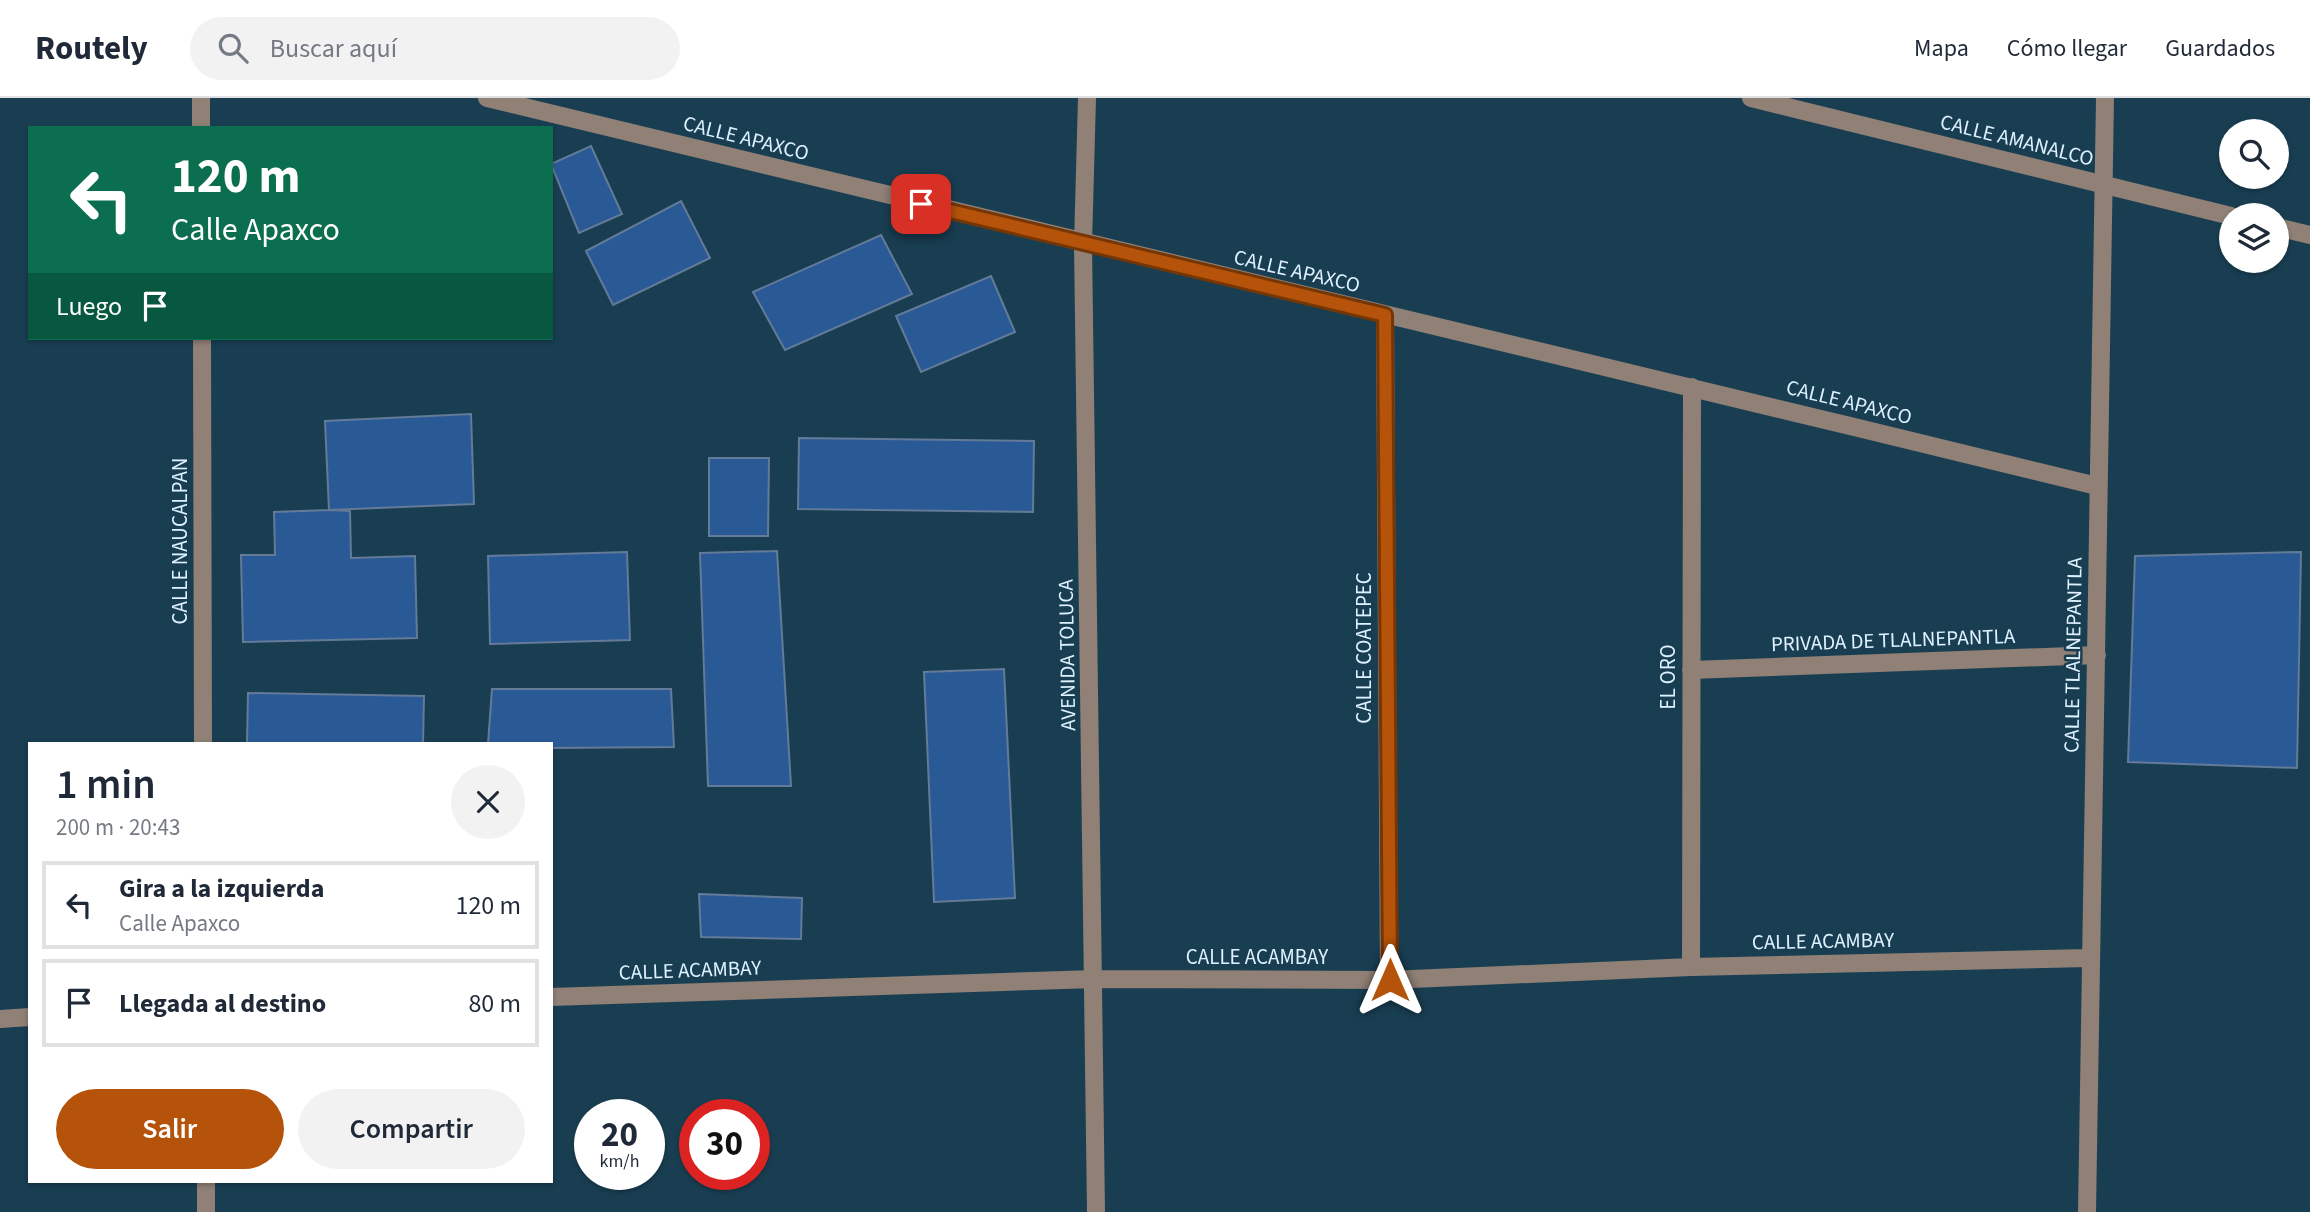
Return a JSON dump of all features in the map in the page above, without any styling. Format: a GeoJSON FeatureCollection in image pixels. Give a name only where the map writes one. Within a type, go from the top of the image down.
{"type":"FeatureCollection","features":[{"type":"Feature","properties":{"kind":"street"},"geometry":{"type":"LineString","coordinates":[[201,98],[201,126]]}},
{"type":"Feature","properties":{"kind":"street","name":"CALLE APAXCO"},"geometry":{"type":"LineString","coordinates":[[487,98],[1083,244],[1692,387],[2097,486]]}},
{"type":"Feature","properties":{"kind":"street","name":"AVENIDA TOLUCA"},"geometry":{"type":"LineString","coordinates":[[1087,98],[1083,244],[1097,1212]]}},
{"type":"Feature","properties":{"kind":"street","name":"CALLE AMANALCO"},"geometry":{"type":"LineString","coordinates":[[1752,98],[2219,213]]}},
{"type":"Feature","properties":{"kind":"street","name":"CALLE TLALNEPANTLA"},"geometry":{"type":"LineString","coordinates":[[2087,1212],[2089,958],[2097,655],[2097,486],[2105,98]]}},
{"type":"Feature","properties":{"kind":"street"},"geometry":{"type":"LineString","coordinates":[[2289,230],[2310,235]]}},
{"type":"Feature","properties":{"kind":"street","name":"CALLE COATEPEC"},"geometry":{"type":"LineString","coordinates":[[1385,315],[1390,980]]}},
{"type":"Feature","properties":{"kind":"street","name":"CALLE NAUCALPAN"},"geometry":{"type":"LineString","coordinates":[[202,340],[203,742]]}},
{"type":"Feature","properties":{"kind":"street","name":"EL ORO"},"geometry":{"type":"LineString","coordinates":[[1691,967],[1692,387]]}},
{"type":"Feature","properties":{"kind":"street","name":"PRIVADA DE TLALNEPANTLA"},"geometry":{"type":"LineString","coordinates":[[1690,670],[2097,655]]}},
{"type":"Feature","properties":{"kind":"street","name":"CALLE ACAMBAY"},"geometry":{"type":"LineString","coordinates":[[553,997],[1095,979],[1390,980],[1691,967],[2089,958]]}},
{"type":"Feature","properties":{"kind":"street"},"geometry":{"type":"LineString","coordinates":[[0,1019],[28,1017]]}},
{"type":"Feature","properties":{"kind":"street"},"geometry":{"type":"LineString","coordinates":[[206,1183],[206,1212]]}},
{"type":"Feature","properties":{"kind":"building"},"geometry":{"type":"Polygon","coordinates":[[[591,146],[622,214],[579,233],[553,163],[591,146]]]}},
{"type":"Feature","properties":{"kind":"building"},"geometry":{"type":"Polygon","coordinates":[[[681,201],[710,258],[613,305],[586,251],[681,201]]]}},
{"type":"Feature","properties":{"kind":"building"},"geometry":{"type":"Polygon","coordinates":[[[881,235],[912,294],[785,350],[753,292],[881,235]]]}},
{"type":"Feature","properties":{"kind":"building"},"geometry":{"type":"Polygon","coordinates":[[[991,276],[1015,332],[921,372],[896,316],[991,276]]]}},
{"type":"Feature","properties":{"kind":"building"},"geometry":{"type":"Polygon","coordinates":[[[471,414],[474,504],[329,510],[325,421],[471,414]]]}},
{"type":"Feature","properties":{"kind":"building"},"geometry":{"type":"Polygon","coordinates":[[[799,438],[1034,441],[1033,512],[798,509],[799,438]]]}},
{"type":"Feature","properties":{"kind":"building"},"geometry":{"type":"Polygon","coordinates":[[[709,458],[769,458],[768,536],[709,536],[709,458]]]}},
{"type":"Feature","properties":{"kind":"building"},"geometry":{"type":"Polygon","coordinates":[[[350,511],[351,558],[415,556],[417,638],[243,642],[241,555],[275,555],[274,512],[350,511]]]}},
{"type":"Feature","properties":{"kind":"building"},"geometry":{"type":"Polygon","coordinates":[[[777,551],[791,786],[708,786],[700,553],[777,551]]]}},
{"type":"Feature","properties":{"kind":"building"},"geometry":{"type":"Polygon","coordinates":[[[627,552],[630,640],[490,644],[488,556],[627,552]]]}},
{"type":"Feature","properties":{"kind":"building"},"geometry":{"type":"Polygon","coordinates":[[[2301,552],[2297,768],[2128,762],[2135,556],[2301,552]]]}},
{"type":"Feature","properties":{"kind":"building"},"geometry":{"type":"Polygon","coordinates":[[[1004,669],[1015,898],[934,902],[924,672],[1004,669]]]}},
{"type":"Feature","properties":{"kind":"building"},"geometry":{"type":"Polygon","coordinates":[[[492,689],[671,689],[674,747],[553,748],[553,742],[488,742],[492,689]]]}},
{"type":"Feature","properties":{"kind":"building"},"geometry":{"type":"Polygon","coordinates":[[[248,693],[424,696],[423,742],[247,742],[248,693]]]}},
{"type":"Feature","properties":{"kind":"building"},"geometry":{"type":"Polygon","coordinates":[[[699,894],[802,898],[801,939],[701,937],[699,894]]]}},
{"type":"Feature","properties":{"kind":"route"},"geometry":{"type":"LineString","coordinates":[[921,204],[1385,315],[1390,980]]}}]}
